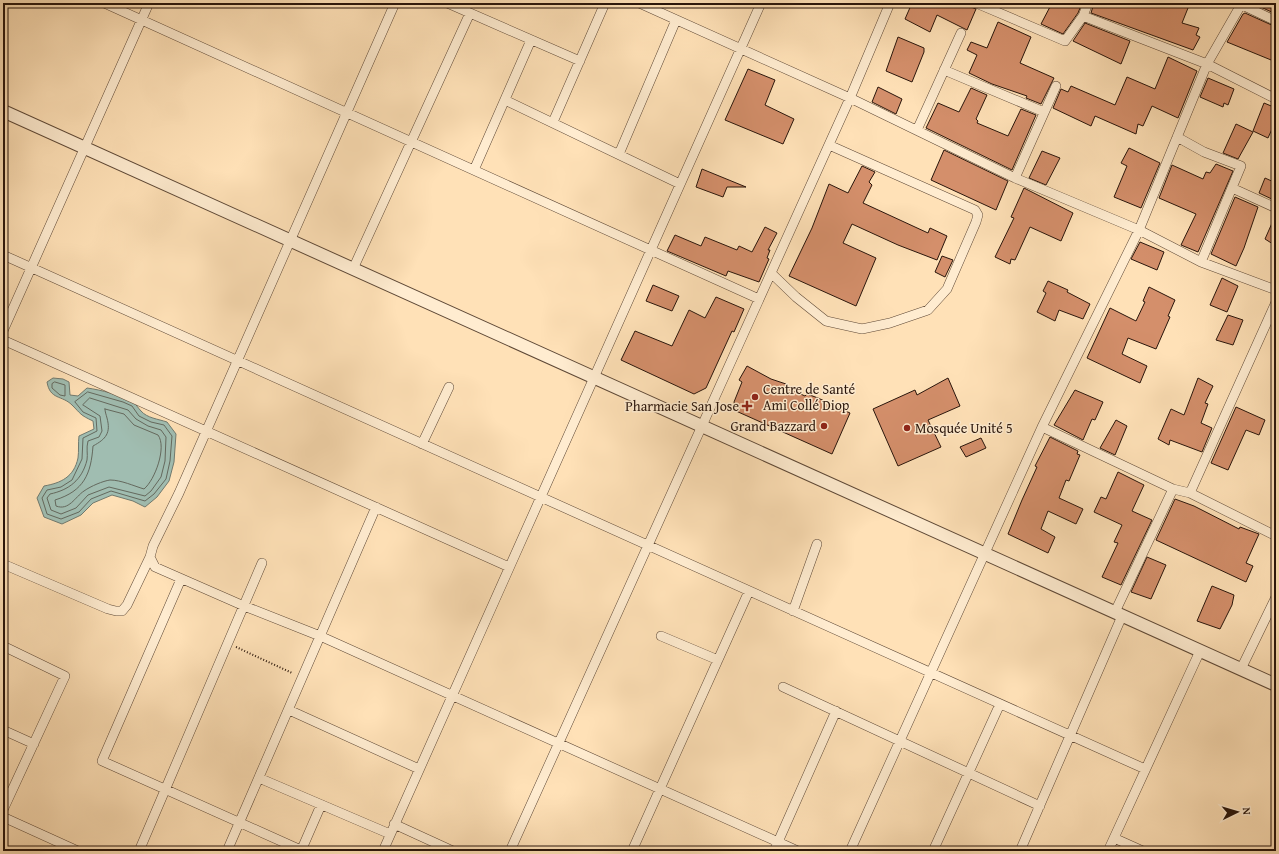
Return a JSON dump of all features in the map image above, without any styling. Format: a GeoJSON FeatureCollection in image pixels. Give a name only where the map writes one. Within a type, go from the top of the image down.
{"type":"FeatureCollection","features":[{"type":"Feature","properties":{"kind":"street"},"geometry":{"type":"LineString","coordinates":[[104,3],[759,299]]}},
{"type":"Feature","properties":{"kind":"street"},"geometry":{"type":"LineString","coordinates":[[3,331],[149,3]]}},
{"type":"Feature","properties":{"kind":"street"},"geometry":{"type":"LineString","coordinates":[[3,564],[85,600],[116,611],[122,611],[127,605],[206,431],[395,3]]}},
{"type":"Feature","properties":{"kind":"street"},"geometry":{"type":"LineString","coordinates":[[447,3],[580,61]]}},
{"type":"Feature","properties":{"kind":"street"},"geometry":{"type":"LineString","coordinates":[[553,122],[605,3]]}},
{"type":"Feature","properties":{"kind":"street"},"geometry":{"type":"LineString","coordinates":[[638,3],[850,98],[1015,178],[1139,230],[1201,262],[1276,290]]}},
{"type":"Feature","properties":{"kind":"street"},"geometry":{"type":"LineString","coordinates":[[383,851],[761,3]]}},
{"type":"Feature","properties":{"kind":"street"},"geometry":{"type":"LineString","coordinates":[[510,851],[829,145],[890,3]]}},
{"type":"Feature","properties":{"kind":"street"},"geometry":{"type":"LineString","coordinates":[[976,3],[1065,41],[1083,16],[1088,3]]}},
{"type":"Feature","properties":{"kind":"street"},"geometry":{"type":"LineString","coordinates":[[850,851],[1042,427],[1139,230],[1207,64],[1240,4],[1276,21]]}},
{"type":"Feature","properties":{"kind":"street"},"geometry":{"type":"LineString","coordinates":[[352,269],[470,13]]}},
{"type":"Feature","properties":{"kind":"street"},"geometry":{"type":"LineString","coordinates":[[1083,16],[1207,64],[1276,98]]}},
{"type":"Feature","properties":{"kind":"street"},"geometry":{"type":"LineString","coordinates":[[619,154],[676,20]]}},
{"type":"Feature","properties":{"kind":"street"},"geometry":{"type":"LineString","coordinates":[[917,130],[961,33]]}},
{"type":"Feature","properties":{"kind":"street"},"geometry":{"type":"LineString","coordinates":[[474,170],[531,40]]}},
{"type":"Feature","properties":{"kind":"street"},"geometry":{"type":"LineString","coordinates":[[944,70],[1044,112]]}},
{"type":"Feature","properties":{"kind":"street"},"geometry":{"type":"LineString","coordinates":[[1015,178],[1056,86]]}},
{"type":"Feature","properties":{"kind":"street"},"geometry":{"type":"LineString","coordinates":[[505,100],[680,184]]}},
{"type":"Feature","properties":{"kind":"street"},"geometry":{"type":"LineString","coordinates":[[3,111],[1276,685]]}},
{"type":"Feature","properties":{"kind":"street"},"geometry":{"type":"LineString","coordinates":[[1177,137],[1204,152],[1241,166],[1201,262]]}},
{"type":"Feature","properties":{"kind":"street"},"geometry":{"type":"LineString","coordinates":[[771,273],[796,297],[826,321],[862,329],[890,323],[928,310],[947,289],[976,222],[978,215],[975,210],[829,145]]}},
{"type":"Feature","properties":{"kind":"street"},"geometry":{"type":"LineString","coordinates":[[1232,188],[1276,208]]}},
{"type":"Feature","properties":{"kind":"street"},"geometry":{"type":"LineString","coordinates":[[3,255],[1145,769]]}},
{"type":"Feature","properties":{"kind":"street"},"geometry":{"type":"LineString","coordinates":[[1190,493],[1276,302]]}},
{"type":"Feature","properties":{"kind":"street"},"geometry":{"type":"LineString","coordinates":[[3,340],[509,567]]}},
{"type":"Feature","properties":{"kind":"street"},"geometry":{"type":"LineString","coordinates":[[422,444],[449,387]]}},
{"type":"Feature","properties":{"kind":"street"},"geometry":{"type":"LineString","coordinates":[[1042,427],[1173,489],[1190,493],[1276,536]]}},
{"type":"Feature","properties":{"kind":"street"},"geometry":{"type":"LineString","coordinates":[[1020,851],[1070,735],[1118,614],[1173,489]]}},
{"type":"Feature","properties":{"kind":"street"},"geometry":{"type":"LineString","coordinates":[[228,851],[376,507]]}},
{"type":"Feature","properties":{"kind":"street"},"geometry":{"type":"LineString","coordinates":[[793,611],[817,544]]}},
{"type":"Feature","properties":{"kind":"street"},"geometry":{"type":"LineString","coordinates":[[150,556],[154,567],[244,606],[320,636],[798,851]]}},
{"type":"Feature","properties":{"kind":"street"},"geometry":{"type":"LineString","coordinates":[[139,851],[262,563]]}},
{"type":"Feature","properties":{"kind":"street"},"geometry":{"type":"LineString","coordinates":[[181,579],[102,761],[301,850],[321,805]]}},
{"type":"Feature","properties":{"kind":"street"},"geometry":{"type":"LineString","coordinates":[[632,851],[749,591]]}},
{"type":"Feature","properties":{"kind":"street"},"geometry":{"type":"LineString","coordinates":[[1241,669],[1276,597]]}},
{"type":"Feature","properties":{"kind":"street"},"geometry":{"type":"LineString","coordinates":[[661,636],[718,660]]}},
{"type":"Feature","properties":{"kind":"street"},"geometry":{"type":"LineString","coordinates":[[3,646],[65,676],[3,810]]}},
{"type":"Feature","properties":{"kind":"street"},"geometry":{"type":"LineString","coordinates":[[1108,851],[1200,651]]}},
{"type":"Feature","properties":{"kind":"street"},"geometry":{"type":"LineString","coordinates":[[783,687],[1040,806]]}},
{"type":"Feature","properties":{"kind":"street"},"geometry":{"type":"LineString","coordinates":[[933,851],[1000,704]]}},
{"type":"Feature","properties":{"kind":"street"},"geometry":{"type":"LineString","coordinates":[[289,710],[419,769]]}},
{"type":"Feature","properties":{"kind":"street"},"geometry":{"type":"LineString","coordinates":[[774,851],[836,711]]}},
{"type":"Feature","properties":{"kind":"street"},"geometry":{"type":"LineString","coordinates":[[3,730],[34,744]]}},
{"type":"Feature","properties":{"kind":"street"},"geometry":{"type":"LineString","coordinates":[[259,778],[390,834]]}},
{"type":"Feature","properties":{"kind":"street"},"geometry":{"type":"LineString","coordinates":[[3,817],[78,851]]}},
{"type":"Feature","properties":{"kind":"street"},"geometry":{"type":"LineString","coordinates":[[394,824],[453,851]]}},
{"type":"Feature","properties":{"kind":"street"},"geometry":{"type":"LineString","coordinates":[[1114,838],[1143,851]]}},
{"type":"Feature","properties":{"kind":"street"},"geometry":{"type":"LineString","coordinates":[[55,851],[59,842]]}},
{"type":"Feature","properties":{"kind":"path"},"geometry":{"type":"LineString","coordinates":[[228,644],[302,678]]}},
{"type":"Feature","properties":{"kind":"water"},"geometry":{"type":"Polygon","coordinates":[[[53,378],[63,379],[69,382],[70,395],[78,396],[87,388],[111,393],[128,399],[146,415],[167,422],[176,434],[174,462],[169,481],[157,497],[145,507],[133,501],[112,495],[93,503],[81,515],[62,524],[44,517],[37,498],[44,486],[61,481],[70,474],[76,465],[78,458],[79,436],[94,429],[93,421],[81,414],[68,402],[51,392],[47,382],[53,378]]]}},
{"type":"Feature","properties":{"kind":"building"},"geometry":{"type":"Polygon","coordinates":[[[912,3],[970,3],[971,7],[976,9],[967,30],[937,15],[930,32],[905,19],[912,3]]]}},
{"type":"Feature","properties":{"kind":"building"},"geometry":{"type":"Polygon","coordinates":[[[1052,3],[1082,3],[1078,13],[1063,34],[1041,24],[1052,3]]]}},
{"type":"Feature","properties":{"kind":"building"},"geometry":{"type":"Polygon","coordinates":[[[1094,3],[1190,3],[1182,23],[1199,28],[1196,35],[1200,37],[1193,50],[1091,13],[1094,3]]]}},
{"type":"Feature","properties":{"kind":"building"},"geometry":{"type":"Polygon","coordinates":[[[1252,3],[1276,3],[1276,14],[1252,3]]]}},
{"type":"Feature","properties":{"kind":"building"},"geometry":{"type":"Polygon","coordinates":[[[1245,13],[1276,27],[1276,62],[1227,42],[1245,13]]]}},
{"type":"Feature","properties":{"kind":"building"},"geometry":{"type":"Polygon","coordinates":[[[998,22],[1031,37],[1020,63],[1054,78],[1041,104],[1026,98],[1027,96],[992,84],[969,73],[977,55],[967,50],[971,42],[987,48],[998,22]]]}},
{"type":"Feature","properties":{"kind":"building"},"geometry":{"type":"Polygon","coordinates":[[[1085,23],[1130,41],[1121,64],[1073,41],[1085,23]]]}},
{"type":"Feature","properties":{"kind":"building"},"geometry":{"type":"Polygon","coordinates":[[[898,37],[924,48],[924,52],[912,82],[886,71],[898,37]]]}},
{"type":"Feature","properties":{"kind":"building"},"geometry":{"type":"Polygon","coordinates":[[[1168,57],[1197,71],[1178,118],[1152,106],[1143,126],[1138,124],[1136,134],[1095,116],[1091,126],[1053,108],[1061,89],[1068,92],[1071,86],[1115,105],[1127,77],[1155,89],[1168,57]]]}},
{"type":"Feature","properties":{"kind":"building"},"geometry":{"type":"Polygon","coordinates":[[[748,69],[775,80],[765,105],[794,119],[783,144],[725,120],[748,69]]]}},
{"type":"Feature","properties":{"kind":"building"},"geometry":{"type":"Polygon","coordinates":[[[1208,78],[1234,89],[1228,105],[1224,103],[1223,107],[1200,97],[1208,78]]]}},
{"type":"Feature","properties":{"kind":"building"},"geometry":{"type":"Polygon","coordinates":[[[878,87],[902,99],[896,114],[872,102],[878,87]]]}},
{"type":"Feature","properties":{"kind":"building"},"geometry":{"type":"Polygon","coordinates":[[[971,88],[987,95],[976,119],[978,121],[977,123],[1008,136],[1021,109],[1036,115],[1012,170],[926,128],[938,103],[959,112],[971,88]]]}},
{"type":"Feature","properties":{"kind":"building"},"geometry":{"type":"Polygon","coordinates":[[[1264,103],[1276,108],[1276,120],[1268,138],[1253,131],[1264,103]]]}},
{"type":"Feature","properties":{"kind":"building"},"geometry":{"type":"Polygon","coordinates":[[[1236,124],[1253,132],[1238,159],[1223,153],[1236,124]]]}},
{"type":"Feature","properties":{"kind":"building"},"geometry":{"type":"Polygon","coordinates":[[[1129,148],[1160,163],[1141,208],[1114,197],[1127,166],[1121,163],[1129,148]]]}},
{"type":"Feature","properties":{"kind":"building"},"geometry":{"type":"Polygon","coordinates":[[[944,150],[1008,181],[996,210],[931,180],[944,150]]]}},
{"type":"Feature","properties":{"kind":"building"},"geometry":{"type":"Polygon","coordinates":[[[1042,151],[1060,158],[1046,185],[1029,178],[1042,151]]]}},
{"type":"Feature","properties":{"kind":"building"},"geometry":{"type":"Polygon","coordinates":[[[1216,164],[1233,171],[1198,252],[1181,245],[1196,214],[1159,198],[1172,165],[1203,179],[1206,172],[1210,173],[1216,164]]]}},
{"type":"Feature","properties":{"kind":"building"},"geometry":{"type":"Polygon","coordinates":[[[862,166],[875,172],[869,182],[872,185],[863,203],[928,233],[930,228],[947,236],[937,260],[898,245],[852,224],[843,243],[876,258],[856,306],[789,276],[812,228],[829,184],[848,193],[862,166]]]}},
{"type":"Feature","properties":{"kind":"building"},"geometry":{"type":"Polygon","coordinates":[[[702,169],[746,187],[727,187],[723,197],[696,187],[702,169]]]}},
{"type":"Feature","properties":{"kind":"building"},"geometry":{"type":"Polygon","coordinates":[[[1265,178],[1276,183],[1276,201],[1259,193],[1265,178]]]}},
{"type":"Feature","properties":{"kind":"building"},"geometry":{"type":"Polygon","coordinates":[[[1024,188],[1073,213],[1061,241],[1030,227],[1015,260],[1011,259],[1010,264],[995,257],[1014,218],[1011,217],[1024,188]]]}},
{"type":"Feature","properties":{"kind":"building"},"geometry":{"type":"Polygon","coordinates":[[[1235,197],[1258,207],[1244,248],[1236,266],[1211,254],[1235,197]]]}},
{"type":"Feature","properties":{"kind":"building"},"geometry":{"type":"Polygon","coordinates":[[[1276,214],[1276,246],[1265,239],[1276,214]]]}},
{"type":"Feature","properties":{"kind":"building"},"geometry":{"type":"Polygon","coordinates":[[[765,227],[777,233],[768,250],[770,250],[767,258],[769,259],[759,282],[728,271],[726,276],[667,251],[675,235],[701,246],[705,237],[737,250],[739,246],[752,252],[765,227]]]}},
{"type":"Feature","properties":{"kind":"building"},"geometry":{"type":"Polygon","coordinates":[[[1140,242],[1164,252],[1157,270],[1131,259],[1140,242]]]}},
{"type":"Feature","properties":{"kind":"building"},"geometry":{"type":"Polygon","coordinates":[[[942,256],[953,260],[945,277],[935,272],[942,256]]]}},
{"type":"Feature","properties":{"kind":"building"},"geometry":{"type":"Polygon","coordinates":[[[1222,278],[1238,286],[1227,312],[1210,305],[1222,278]]]}},
{"type":"Feature","properties":{"kind":"building"},"geometry":{"type":"Polygon","coordinates":[[[1048,281],[1068,290],[1067,292],[1090,304],[1083,319],[1059,310],[1055,321],[1037,312],[1046,293],[1043,291],[1048,281]]]}},
{"type":"Feature","properties":{"kind":"building"},"geometry":{"type":"Polygon","coordinates":[[[653,285],[679,296],[672,311],[646,301],[653,285]]]}},
{"type":"Feature","properties":{"kind":"building"},"geometry":{"type":"Polygon","coordinates":[[[1149,287],[1175,300],[1168,316],[1170,317],[1156,349],[1128,338],[1122,354],[1147,366],[1140,383],[1087,358],[1110,308],[1136,321],[1145,302],[1143,301],[1149,287]]]}},
{"type":"Feature","properties":{"kind":"building"},"geometry":{"type":"Polygon","coordinates":[[[716,297],[744,309],[734,332],[732,331],[706,388],[694,394],[621,360],[635,331],[672,346],[689,310],[705,318],[716,297]]]}},
{"type":"Feature","properties":{"kind":"building"},"geometry":{"type":"Polygon","coordinates":[[[1228,315],[1243,320],[1233,345],[1216,340],[1228,315]]]}},
{"type":"Feature","properties":{"kind":"building"},"geometry":{"type":"Polygon","coordinates":[[[747,366],[771,379],[786,384],[785,387],[805,396],[807,394],[818,398],[850,413],[832,454],[736,411],[734,402],[742,382],[739,380],[747,366]]]}},
{"type":"Feature","properties":{"kind":"building","name":"Mosquée Unité 5"},"geometry":{"type":"Polygon","coordinates":[[[948,378],[960,406],[928,420],[941,447],[898,466],[873,409],[915,390],[917,395],[948,378]]]}},
{"type":"Feature","properties":{"kind":"building"},"geometry":{"type":"Polygon","coordinates":[[[1198,378],[1213,386],[1205,403],[1208,404],[1201,423],[1212,428],[1202,452],[1170,440],[1169,445],[1158,439],[1171,409],[1184,415],[1198,378]]]}},
{"type":"Feature","properties":{"kind":"building"},"geometry":{"type":"Polygon","coordinates":[[[1075,390],[1103,402],[1095,420],[1092,419],[1083,440],[1054,425],[1075,390]]]}},
{"type":"Feature","properties":{"kind":"building"},"geometry":{"type":"Polygon","coordinates":[[[1236,407],[1265,420],[1259,435],[1246,430],[1228,470],[1211,463],[1236,407]]]}},
{"type":"Feature","properties":{"kind":"building"},"geometry":{"type":"Polygon","coordinates":[[[1116,420],[1127,426],[1115,455],[1100,448],[1116,420]]]}},
{"type":"Feature","properties":{"kind":"building"},"geometry":{"type":"Polygon","coordinates":[[[1050,437],[1078,451],[1077,454],[1080,455],[1069,481],[1066,480],[1059,498],[1083,509],[1076,524],[1048,511],[1041,529],[1055,537],[1048,553],[1008,534],[1037,467],[1035,466],[1050,437]]]}},
{"type":"Feature","properties":{"kind":"building"},"geometry":{"type":"Polygon","coordinates":[[[981,438],[986,448],[966,457],[960,447],[981,438]]]}},
{"type":"Feature","properties":{"kind":"building"},"geometry":{"type":"Polygon","coordinates":[[[1118,472],[1144,485],[1132,511],[1152,520],[1121,585],[1102,577],[1118,543],[1114,542],[1122,525],[1094,512],[1101,497],[1106,499],[1118,472]]]}},
{"type":"Feature","properties":{"kind":"building"},"geometry":{"type":"Polygon","coordinates":[[[1175,499],[1194,506],[1239,529],[1240,527],[1259,534],[1246,563],[1253,566],[1246,582],[1156,540],[1175,499]]]}},
{"type":"Feature","properties":{"kind":"building"},"geometry":{"type":"Polygon","coordinates":[[[1147,557],[1166,565],[1151,599],[1131,592],[1147,557]]]}},
{"type":"Feature","properties":{"kind":"building"},"geometry":{"type":"Polygon","coordinates":[[[1212,586],[1234,595],[1232,605],[1220,629],[1197,621],[1212,586]]]}},
{"type":"Feature","properties":{"kind":"place","name":"Centre de Santé Ami Collé Diop"},"geometry":{"type":"Point","coordinates":[755,397]}},
{"type":"Feature","properties":{"kind":"place","name":"Pharmacie San Jose"},"geometry":{"type":"Point","coordinates":[747,406]}},
{"type":"Feature","properties":{"kind":"place","name":"Grand Bazzard"},"geometry":{"type":"Point","coordinates":[824,426]}},
{"type":"Feature","properties":{"kind":"place","name":"Mosquée Unité 5"},"geometry":{"type":"Point","coordinates":[907,428]}}]}
